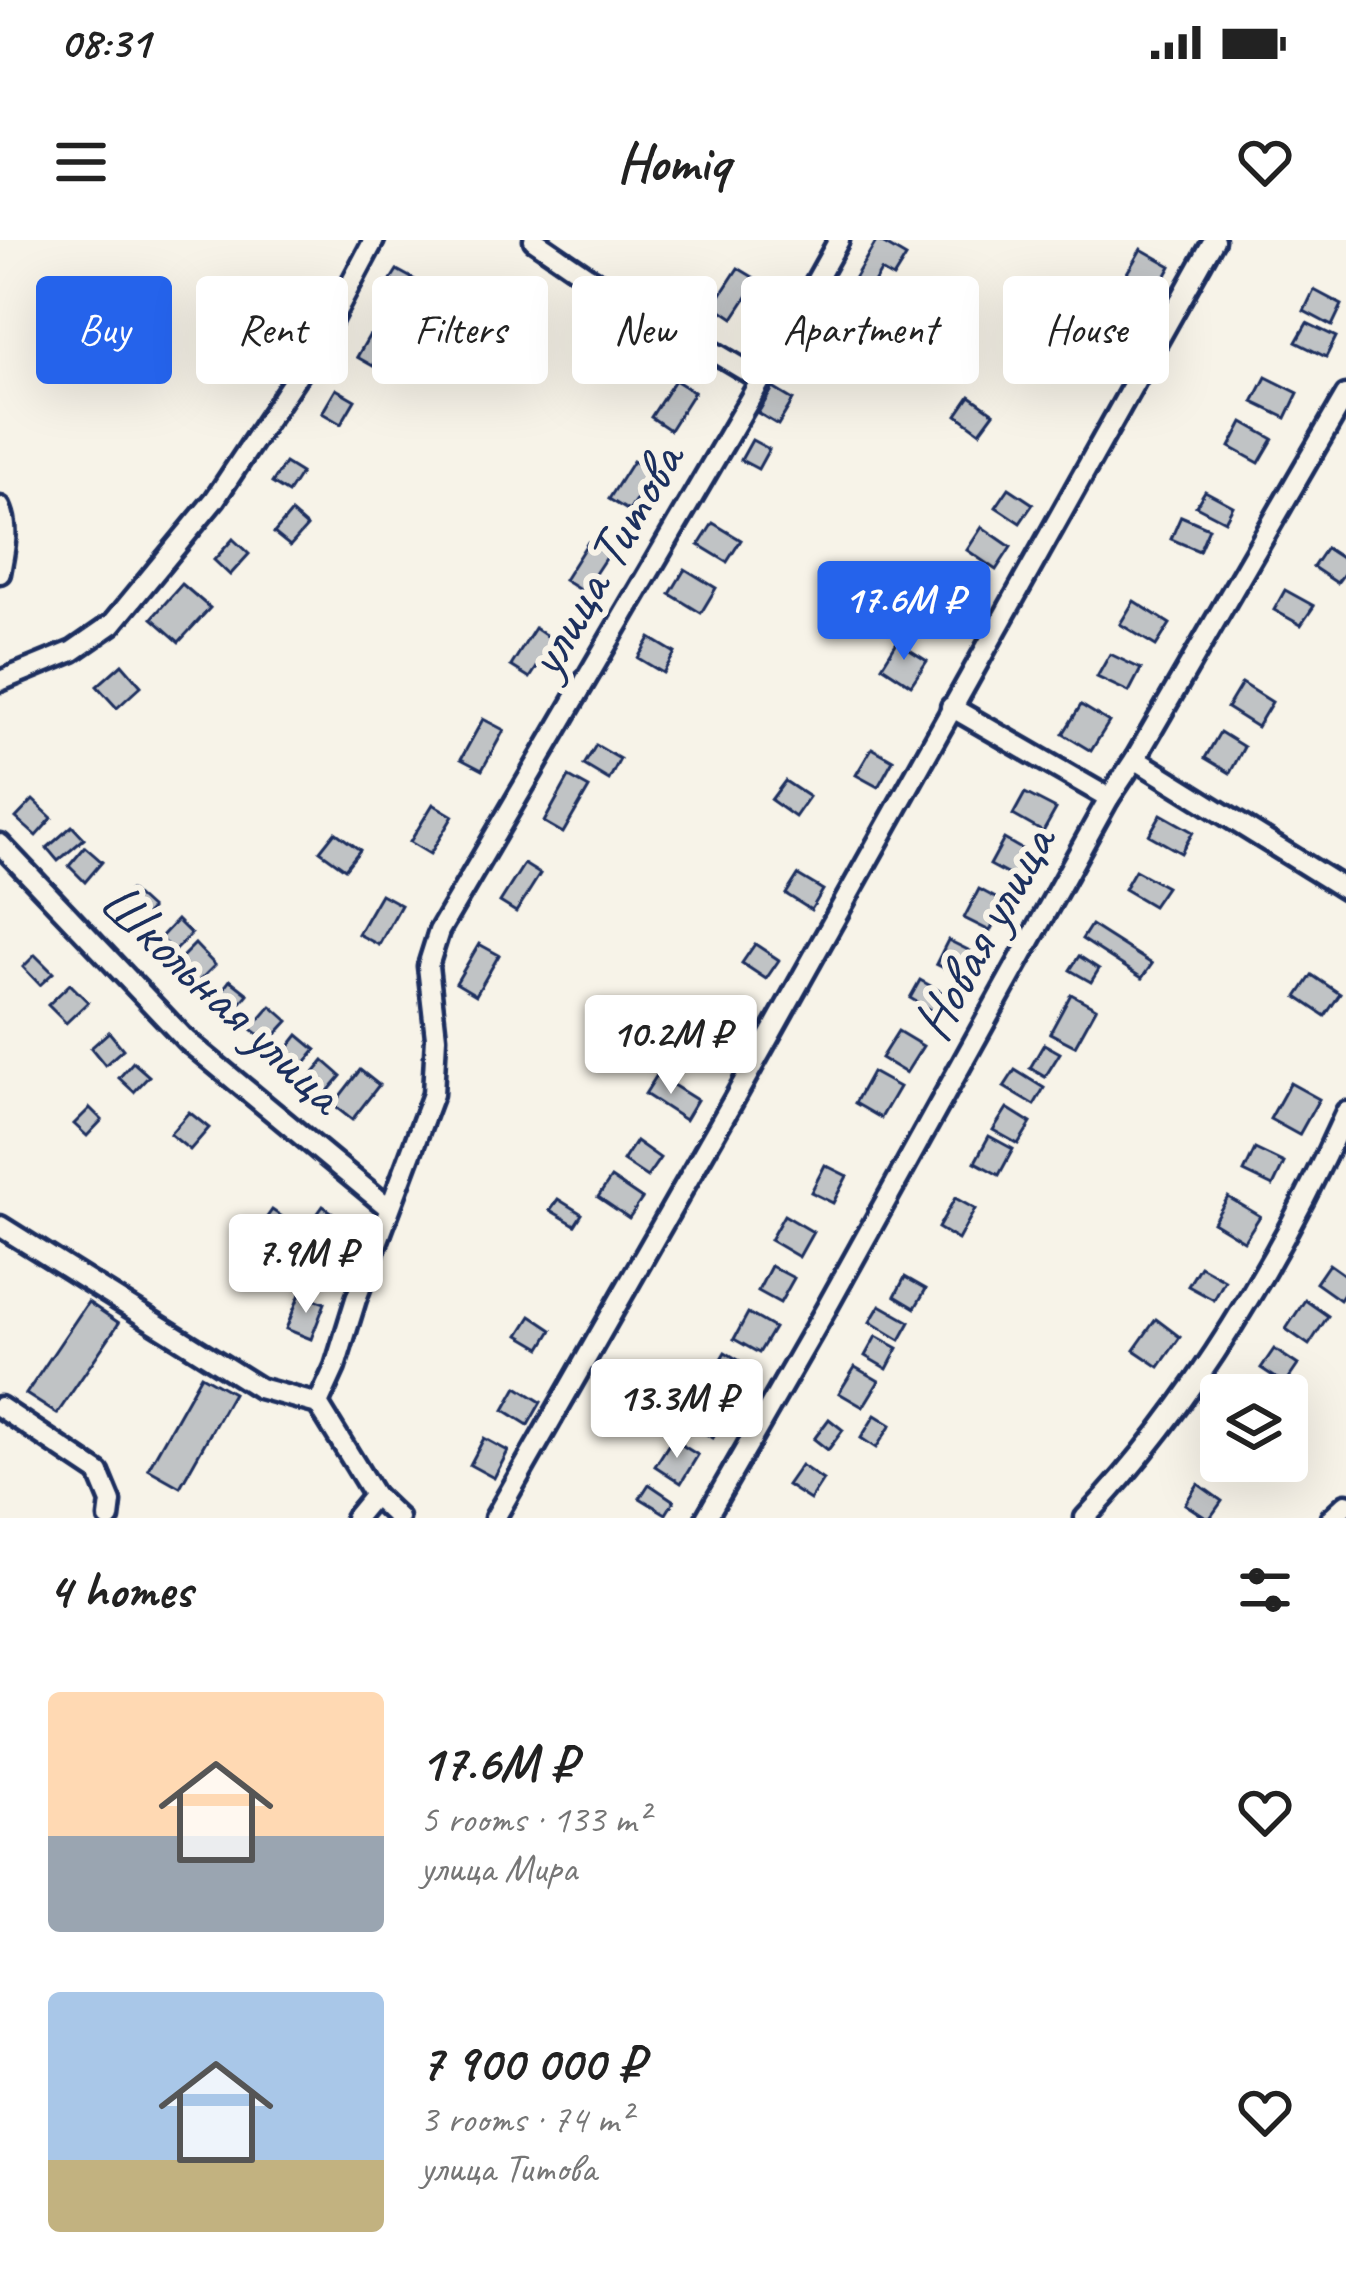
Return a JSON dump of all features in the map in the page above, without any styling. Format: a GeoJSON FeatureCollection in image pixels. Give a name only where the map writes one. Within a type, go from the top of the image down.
{"type":"FeatureCollection","features":[{"type":"Feature","properties":{"kind":"street"},"geometry":{"type":"LineString","coordinates":[[0,680],[73,651],[112,624],[214,499],[322,338],[374,240]]}},
{"type":"Feature","properties":{"kind":"street"},"geometry":{"type":"LineString","coordinates":[[534,240],[741,369]]}},
{"type":"Feature","properties":{"kind":"street","name":"улица Титова"},"geometry":{"type":"LineString","coordinates":[[819,276],[839,240]]}},
{"type":"Feature","properties":{"kind":"street"},"geometry":{"type":"LineString","coordinates":[[496,1518],[1214,240]]}},
{"type":"Feature","properties":{"kind":"street","name":"улица Титова"},"geometry":{"type":"LineString","coordinates":[[318,1404],[433,1094],[436,1036],[428,966],[439,931],[758,384]]}},
{"type":"Feature","properties":{"kind":"street","name":"Новая улица"},"geometry":{"type":"LineString","coordinates":[[706,1518],[1109,798],[1346,395]]}},
{"type":"Feature","properties":{"kind":"street"},"geometry":{"type":"LineString","coordinates":[[0,507],[6,541],[0,573]]}},
{"type":"Feature","properties":{"kind":"street"},"geometry":{"type":"LineString","coordinates":[[951,707],[1109,798]]}},
{"type":"Feature","properties":{"kind":"street"},"geometry":{"type":"LineString","coordinates":[[1135,759],[1346,890]]}},
{"type":"Feature","properties":{"kind":"street","name":"Школьная улица"},"geometry":{"type":"LineString","coordinates":[[0,844],[186,1040],[389,1208]]}},
{"type":"Feature","properties":{"kind":"street"},"geometry":{"type":"LineString","coordinates":[[1084,1518],[1160,1428],[1241,1312],[1314,1183],[1346,1112]]}},
{"type":"Feature","properties":{"kind":"street"},"geometry":{"type":"LineString","coordinates":[[0,1226],[260,1388],[318,1404],[374,1495],[398,1518]]}},
{"type":"Feature","properties":{"kind":"street"},"geometry":{"type":"LineString","coordinates":[[0,1406],[99,1473],[111,1502],[109,1518]]}},
{"type":"Feature","properties":{"kind":"street"},"geometry":{"type":"LineString","coordinates":[[355,1518],[374,1495]]}},
{"type":"Feature","properties":{"kind":"street"},"geometry":{"type":"LineString","coordinates":[[1331,1518],[1346,1504]]}},
{"type":"Feature","properties":{"kind":"building"},"geometry":{"type":"Polygon","coordinates":[[[877,240],[906,257],[894,276],[881,271],[878,276],[856,276],[877,240]]]}},
{"type":"Feature","properties":{"kind":"building"},"geometry":{"type":"Polygon","coordinates":[[[1141,249],[1171,266],[1166,276],[1127,273],[1141,249]]]}},
{"type":"Feature","properties":{"kind":"building"},"geometry":{"type":"Polygon","coordinates":[[[738,268],[751,276],[741,276],[741,306],[733,318],[717,307],[738,268]]]}},
{"type":"Feature","properties":{"kind":"building"},"geometry":{"type":"Polygon","coordinates":[[[1314,290],[1342,305],[1332,326],[1304,311],[1314,290]]]}},
{"type":"Feature","properties":{"kind":"building"},"geometry":{"type":"Polygon","coordinates":[[[1307,323],[1336,337],[1326,357],[1296,342],[1307,323]]]}},
{"type":"Feature","properties":{"kind":"building"},"geometry":{"type":"Polygon","coordinates":[[[369,336],[372,338],[372,365],[357,357],[369,336]]]}},
{"type":"Feature","properties":{"kind":"building"},"geometry":{"type":"Polygon","coordinates":[[[1266,377],[1298,393],[1286,418],[1253,402],[1266,377]]]}},
{"type":"Feature","properties":{"kind":"building"},"geometry":{"type":"Polygon","coordinates":[[[672,384],[694,392],[670,430],[651,417],[672,384]]]}},
{"type":"Feature","properties":{"kind":"building"},"geometry":{"type":"Polygon","coordinates":[[[773,388],[793,400],[778,425],[758,413],[773,388]]]}},
{"type":"Feature","properties":{"kind":"building"},"geometry":{"type":"Polygon","coordinates":[[[336,389],[355,400],[341,424],[322,413],[336,389]]]}},
{"type":"Feature","properties":{"kind":"building"},"geometry":{"type":"Polygon","coordinates":[[[970,396],[994,413],[980,432],[957,415],[970,396]]]}},
{"type":"Feature","properties":{"kind":"building"},"geometry":{"type":"Polygon","coordinates":[[[1243,422],[1273,439],[1259,463],[1230,447],[1243,422]]]}},
{"type":"Feature","properties":{"kind":"building"},"geometry":{"type":"Polygon","coordinates":[[[752,440],[769,449],[758,469],[741,460],[752,440]]]}},
{"type":"Feature","properties":{"kind":"building"},"geometry":{"type":"Polygon","coordinates":[[[633,461],[653,474],[629,511],[609,499],[633,461]]]}},
{"type":"Feature","properties":{"kind":"building"},"geometry":{"type":"Polygon","coordinates":[[[285,463],[301,473],[288,493],[272,483],[285,463]]]}},
{"type":"Feature","properties":{"kind":"building"},"geometry":{"type":"Polygon","coordinates":[[[1009,488],[1033,504],[1020,523],[996,507],[1009,488]]]}},
{"type":"Feature","properties":{"kind":"building"},"geometry":{"type":"Polygon","coordinates":[[[1205,491],[1233,506],[1225,521],[1196,506],[1205,491]]]}},
{"type":"Feature","properties":{"kind":"building"},"geometry":{"type":"Polygon","coordinates":[[[291,513],[307,527],[290,546],[274,533],[291,513]]]}},
{"type":"Feature","properties":{"kind":"building"},"geometry":{"type":"Polygon","coordinates":[[[1181,516],[1209,528],[1199,551],[1171,539],[1181,516]]]}},
{"type":"Feature","properties":{"kind":"building"},"geometry":{"type":"Polygon","coordinates":[[[713,523],[741,540],[727,562],[699,545],[713,523]]]}},
{"type":"Feature","properties":{"kind":"building"},"geometry":{"type":"Polygon","coordinates":[[[982,527],[1011,547],[996,570],[967,550],[982,527]]]}},
{"type":"Feature","properties":{"kind":"building"},"geometry":{"type":"Polygon","coordinates":[[[233,539],[249,554],[230,575],[214,560],[233,539]]]}},
{"type":"Feature","properties":{"kind":"building"},"geometry":{"type":"Polygon","coordinates":[[[588,542],[608,554],[583,592],[564,580],[588,542]]]}},
{"type":"Feature","properties":{"kind":"building"},"geometry":{"type":"Polygon","coordinates":[[[1326,548],[1346,561],[1346,571],[1337,583],[1313,567],[1326,548]]]}},
{"type":"Feature","properties":{"kind":"building"},"geometry":{"type":"Polygon","coordinates":[[[685,569],[716,588],[701,613],[670,594],[685,569]]]}},
{"type":"Feature","properties":{"kind":"building"},"geometry":{"type":"Polygon","coordinates":[[[182,584],[210,608],[179,642],[152,618],[182,584]]]}},
{"type":"Feature","properties":{"kind":"building"},"geometry":{"type":"Polygon","coordinates":[[[943,587],[967,603],[954,622],[929,606],[943,587]]]}},
{"type":"Feature","properties":{"kind":"building"},"geometry":{"type":"Polygon","coordinates":[[[1285,590],[1314,606],[1301,625],[1274,610],[1285,590]]]}},
{"type":"Feature","properties":{"kind":"building"},"geometry":{"type":"Polygon","coordinates":[[[1134,601],[1170,624],[1156,646],[1120,624],[1134,601]]]}},
{"type":"Feature","properties":{"kind":"building"},"geometry":{"type":"Polygon","coordinates":[[[535,628],[554,641],[530,678],[511,666],[535,628]]]}},
{"type":"Feature","properties":{"kind":"building"},"geometry":{"type":"Polygon","coordinates":[[[650,638],[675,653],[663,673],[638,658],[650,638]]]}},
{"type":"Feature","properties":{"kind":"building"},"geometry":{"type":"Polygon","coordinates":[[[897,642],[927,661],[911,685],[882,666],[897,642]]]}},
{"type":"Feature","properties":{"kind":"building"},"geometry":{"type":"Polygon","coordinates":[[[1110,654],[1141,669],[1129,692],[1097,677],[1110,654]]]}},
{"type":"Feature","properties":{"kind":"building"},"geometry":{"type":"Polygon","coordinates":[[[122,664],[141,686],[117,708],[97,686],[122,664]]]}},
{"type":"Feature","properties":{"kind":"building"},"geometry":{"type":"Polygon","coordinates":[[[1242,683],[1272,702],[1257,727],[1227,708],[1242,683]]]}},
{"type":"Feature","properties":{"kind":"building"},"geometry":{"type":"Polygon","coordinates":[[[1081,705],[1109,722],[1091,751],[1063,734],[1081,705]]]}},
{"type":"Feature","properties":{"kind":"building"},"geometry":{"type":"Polygon","coordinates":[[[483,719],[504,730],[482,770],[461,759],[483,719]]]}},
{"type":"Feature","properties":{"kind":"building"},"geometry":{"type":"Polygon","coordinates":[[[1220,732],[1244,747],[1230,773],[1205,758],[1220,732]]]}},
{"type":"Feature","properties":{"kind":"building"},"geometry":{"type":"Polygon","coordinates":[[[596,745],[620,759],[609,780],[584,765],[596,745]]]}},
{"type":"Feature","properties":{"kind":"building"},"geometry":{"type":"Polygon","coordinates":[[[872,748],[893,760],[878,787],[856,775],[872,748]]]}},
{"type":"Feature","properties":{"kind":"building"},"geometry":{"type":"Polygon","coordinates":[[[569,777],[589,788],[563,833],[544,822],[569,777]]]}},
{"type":"Feature","properties":{"kind":"building"},"geometry":{"type":"Polygon","coordinates":[[[785,781],[809,797],[795,817],[771,800],[785,781]]]}},
{"type":"Feature","properties":{"kind":"building"},"geometry":{"type":"Polygon","coordinates":[[[1025,793],[1056,809],[1043,832],[1013,815],[1025,793]]]}},
{"type":"Feature","properties":{"kind":"building"},"geometry":{"type":"Polygon","coordinates":[[[33,800],[52,818],[36,836],[16,818],[33,800]]]}},
{"type":"Feature","properties":{"kind":"building"},"geometry":{"type":"Polygon","coordinates":[[[433,804],[453,816],[430,854],[410,842],[433,804]]]}},
{"type":"Feature","properties":{"kind":"building"},"geometry":{"type":"Polygon","coordinates":[[[1161,814],[1193,832],[1181,853],[1149,835],[1161,814]]]}},
{"type":"Feature","properties":{"kind":"building"},"geometry":{"type":"Polygon","coordinates":[[[72,826],[84,839],[58,861],[47,848],[72,826]]]}},
{"type":"Feature","properties":{"kind":"building"},"geometry":{"type":"Polygon","coordinates":[[[335,832],[360,850],[345,869],[320,851],[335,832]]]}},
{"type":"Feature","properties":{"kind":"building"},"geometry":{"type":"Polygon","coordinates":[[[1004,839],[1030,854],[1016,879],[990,865],[1004,839]]]}},
{"type":"Feature","properties":{"kind":"building"},"geometry":{"type":"Polygon","coordinates":[[[85,847],[102,862],[85,882],[69,866],[85,847]]]}},
{"type":"Feature","properties":{"kind":"building"},"geometry":{"type":"Polygon","coordinates":[[[524,864],[540,874],[516,912],[500,902],[524,864]]]}},
{"type":"Feature","properties":{"kind":"building"},"geometry":{"type":"Polygon","coordinates":[[[1135,870],[1166,887],[1153,906],[1124,889],[1135,870]]]}},
{"type":"Feature","properties":{"kind":"building"},"geometry":{"type":"Polygon","coordinates":[[[798,875],[823,890],[811,910],[786,894],[798,875]]]}},
{"type":"Feature","properties":{"kind":"building"},"geometry":{"type":"Polygon","coordinates":[[[979,889],[1005,903],[990,931],[964,918],[979,889]]]}},
{"type":"Feature","properties":{"kind":"building"},"geometry":{"type":"Polygon","coordinates":[[[130,890],[151,909],[134,926],[114,906],[130,890]]]}},
{"type":"Feature","properties":{"kind":"building"},"geometry":{"type":"Polygon","coordinates":[[[381,894],[401,905],[379,945],[358,934],[381,894]]]}},
{"type":"Feature","properties":{"kind":"building"},"geometry":{"type":"Polygon","coordinates":[[[177,920],[191,934],[174,951],[160,938],[177,920]]]}},
{"type":"Feature","properties":{"kind":"building"},"geometry":{"type":"Polygon","coordinates":[[[1091,925],[1152,964],[1142,978],[1082,939],[1091,925]]]}},
{"type":"Feature","properties":{"kind":"building"},"geometry":{"type":"Polygon","coordinates":[[[948,940],[974,953],[962,977],[936,964],[948,940]]]}},
{"type":"Feature","properties":{"kind":"building"},"geometry":{"type":"Polygon","coordinates":[[[195,944],[215,965],[197,983],[177,962],[195,944]]]}},
{"type":"Feature","properties":{"kind":"building"},"geometry":{"type":"Polygon","coordinates":[[[479,944],[499,955],[476,995],[456,983],[479,944]]]}},
{"type":"Feature","properties":{"kind":"building"},"geometry":{"type":"Polygon","coordinates":[[[755,944],[779,960],[766,979],[742,963],[755,944]]]}},
{"type":"Feature","properties":{"kind":"building"},"geometry":{"type":"Polygon","coordinates":[[[35,955],[53,973],[40,985],[23,967],[35,955]]]}},
{"type":"Feature","properties":{"kind":"building"},"geometry":{"type":"Polygon","coordinates":[[[1079,956],[1099,969],[1091,982],[1070,970],[1079,956]]]}},
{"type":"Feature","properties":{"kind":"building"},"geometry":{"type":"Polygon","coordinates":[[[1312,975],[1340,994],[1325,1016],[1297,997],[1312,975]]]}},
{"type":"Feature","properties":{"kind":"building"},"geometry":{"type":"Polygon","coordinates":[[[230,980],[248,994],[234,1011],[217,997],[230,980]]]}},
{"type":"Feature","properties":{"kind":"building"},"geometry":{"type":"Polygon","coordinates":[[[920,980],[947,995],[937,1014],[910,998],[920,980]]]}},
{"type":"Feature","properties":{"kind":"building"},"geometry":{"type":"Polygon","coordinates":[[[70,984],[88,1002],[66,1023],[48,1005],[70,984]]]}},
{"type":"Feature","properties":{"kind":"building"},"geometry":{"type":"Polygon","coordinates":[[[1071,994],[1096,1008],[1075,1046],[1050,1033],[1071,994]]]}},
{"type":"Feature","properties":{"kind":"building"},"geometry":{"type":"Polygon","coordinates":[[[720,1005],[744,1021],[731,1041],[707,1024],[720,1005]]]}},
{"type":"Feature","properties":{"kind":"building"},"geometry":{"type":"Polygon","coordinates":[[[271,1006],[288,1021],[268,1043],[251,1029],[271,1006]]]}},
{"type":"Feature","properties":{"kind":"building"},"geometry":{"type":"Polygon","coordinates":[[[898,1031],[923,1046],[906,1073],[881,1058],[898,1031]]]}},
{"type":"Feature","properties":{"kind":"building"},"geometry":{"type":"Polygon","coordinates":[[[109,1032],[123,1049],[105,1065],[91,1048],[109,1032]]]}},
{"type":"Feature","properties":{"kind":"building"},"geometry":{"type":"Polygon","coordinates":[[[298,1035],[316,1050],[298,1072],[280,1058],[298,1035]]]}},
{"type":"Feature","properties":{"kind":"building"},"geometry":{"type":"Polygon","coordinates":[[[1044,1044],[1060,1053],[1045,1077],[1030,1068],[1044,1044]]]}},
{"type":"Feature","properties":{"kind":"building"},"geometry":{"type":"Polygon","coordinates":[[[324,1061],[341,1076],[324,1096],[307,1081],[324,1061]]]}},
{"type":"Feature","properties":{"kind":"building"},"geometry":{"type":"Polygon","coordinates":[[[133,1062],[149,1076],[134,1092],[119,1078],[133,1062]]]}},
{"type":"Feature","properties":{"kind":"building"},"geometry":{"type":"Polygon","coordinates":[[[360,1070],[379,1085],[352,1120],[333,1105],[360,1070]]]}},
{"type":"Feature","properties":{"kind":"building"},"geometry":{"type":"Polygon","coordinates":[[[1015,1070],[1044,1088],[1034,1105],[1004,1087],[1015,1070]]]}},
{"type":"Feature","properties":{"kind":"building"},"geometry":{"type":"Polygon","coordinates":[[[872,1072],[899,1087],[881,1118],[855,1103],[872,1072]]]}},
{"type":"Feature","properties":{"kind":"building"},"geometry":{"type":"Polygon","coordinates":[[[657,1075],[697,1100],[685,1120],[645,1094],[657,1075]]]}},
{"type":"Feature","properties":{"kind":"building"},"geometry":{"type":"Polygon","coordinates":[[[1290,1083],[1319,1099],[1299,1135],[1270,1119],[1290,1083]]]}},
{"type":"Feature","properties":{"kind":"building"},"geometry":{"type":"Polygon","coordinates":[[[90,1108],[102,1120],[87,1136],[74,1124],[90,1108]]]}},
{"type":"Feature","properties":{"kind":"building"},"geometry":{"type":"Polygon","coordinates":[[[1007,1108],[1031,1123],[1018,1144],[993,1130],[1007,1108]]]}},
{"type":"Feature","properties":{"kind":"building"},"geometry":{"type":"Polygon","coordinates":[[[189,1112],[209,1128],[190,1150],[170,1134],[189,1112]]]}},
{"type":"Feature","properties":{"kind":"building"},"geometry":{"type":"Polygon","coordinates":[[[989,1136],[1013,1149],[999,1175],[975,1162],[989,1136]]]}},
{"type":"Feature","properties":{"kind":"building"},"geometry":{"type":"Polygon","coordinates":[[[636,1141],[660,1158],[647,1177],[623,1161],[636,1141]]]}},
{"type":"Feature","properties":{"kind":"building"},"geometry":{"type":"Polygon","coordinates":[[[1255,1149],[1284,1163],[1273,1186],[1244,1172],[1255,1149]]]}},
{"type":"Feature","properties":{"kind":"building"},"geometry":{"type":"Polygon","coordinates":[[[825,1165],[847,1176],[833,1203],[811,1192],[825,1165]]]}},
{"type":"Feature","properties":{"kind":"building"},"geometry":{"type":"Polygon","coordinates":[[[611,1178],[642,1199],[629,1218],[598,1197],[611,1178]]]}},
{"type":"Feature","properties":{"kind":"building"},"geometry":{"type":"Polygon","coordinates":[[[1228,1197],[1260,1216],[1244,1241],[1213,1222],[1228,1197]]]}},
{"type":"Feature","properties":{"kind":"building"},"geometry":{"type":"Polygon","coordinates":[[[955,1198],[975,1209],[958,1240],[938,1228],[955,1198]]]}},
{"type":"Feature","properties":{"kind":"building"},"geometry":{"type":"Polygon","coordinates":[[[558,1199],[582,1214],[575,1225],[550,1210],[558,1199]]]}},
{"type":"Feature","properties":{"kind":"building"},"geometry":{"type":"Polygon","coordinates":[[[323,1206],[350,1225],[336,1246],[308,1227],[323,1206]]]}},
{"type":"Feature","properties":{"kind":"building"},"geometry":{"type":"Polygon","coordinates":[[[272,1210],[297,1227],[275,1258],[250,1241],[272,1210]]]}},
{"type":"Feature","properties":{"kind":"building"},"geometry":{"type":"Polygon","coordinates":[[[784,1215],[813,1232],[799,1257],[770,1240],[784,1215]]]}},
{"type":"Feature","properties":{"kind":"building"},"geometry":{"type":"Polygon","coordinates":[[[1329,1264],[1346,1276],[1346,1291],[1340,1300],[1316,1283],[1329,1264]]]}},
{"type":"Feature","properties":{"kind":"building"},"geometry":{"type":"Polygon","coordinates":[[[771,1266],[794,1278],[780,1303],[758,1291],[771,1266]]]}},
{"type":"Feature","properties":{"kind":"building"},"geometry":{"type":"Polygon","coordinates":[[[1200,1266],[1225,1280],[1214,1300],[1188,1286],[1200,1266]]]}},
{"type":"Feature","properties":{"kind":"building"},"geometry":{"type":"Polygon","coordinates":[[[905,1277],[926,1289],[915,1308],[895,1296],[905,1277]]]}},
{"type":"Feature","properties":{"kind":"building"},"geometry":{"type":"Polygon","coordinates":[[[300,1294],[325,1303],[311,1339],[286,1329],[300,1294]]]}},
{"type":"Feature","properties":{"kind":"building"},"geometry":{"type":"Polygon","coordinates":[[[1305,1300],[1328,1316],[1309,1345],[1286,1329],[1305,1300]]]}},
{"type":"Feature","properties":{"kind":"building"},"geometry":{"type":"Polygon","coordinates":[[[88,1302],[119,1323],[57,1414],[26,1394],[88,1302]]]}},
{"type":"Feature","properties":{"kind":"building"},"geometry":{"type":"Polygon","coordinates":[[[880,1305],[910,1322],[900,1340],[870,1322],[880,1305]]]}},
{"type":"Feature","properties":{"kind":"building"},"geometry":{"type":"Polygon","coordinates":[[[748,1313],[774,1328],[759,1353],[734,1339],[748,1313]]]}},
{"type":"Feature","properties":{"kind":"building"},"geometry":{"type":"Polygon","coordinates":[[[531,1316],[552,1330],[541,1348],[519,1335],[531,1316]]]}},
{"type":"Feature","properties":{"kind":"building"},"geometry":{"type":"Polygon","coordinates":[[[1156,1319],[1180,1337],[1159,1367],[1134,1350],[1156,1319]]]}},
{"type":"Feature","properties":{"kind":"building"},"geometry":{"type":"Polygon","coordinates":[[[876,1336],[898,1348],[887,1369],[865,1356],[876,1336]]]}},
{"type":"Feature","properties":{"kind":"building"},"geometry":{"type":"Polygon","coordinates":[[[1274,1349],[1298,1365],[1292,1374],[1270,1374],[1261,1368],[1274,1349]]]}},
{"type":"Feature","properties":{"kind":"building"},"geometry":{"type":"Polygon","coordinates":[[[725,1352],[745,1364],[735,1381],[715,1369],[725,1352]]]}},
{"type":"Feature","properties":{"kind":"building"},"geometry":{"type":"Polygon","coordinates":[[[855,1367],[879,1381],[863,1407],[839,1393],[855,1367]]]}},
{"type":"Feature","properties":{"kind":"building"},"geometry":{"type":"Polygon","coordinates":[[[201,1375],[233,1393],[180,1487],[148,1469],[201,1375]]]}},
{"type":"Feature","properties":{"kind":"building"},"geometry":{"type":"Polygon","coordinates":[[[517,1387],[541,1402],[528,1425],[504,1410],[517,1387]]]}},
{"type":"Feature","properties":{"kind":"building"},"geometry":{"type":"Polygon","coordinates":[[[701,1400],[726,1415],[713,1438],[687,1423],[701,1400]]]}},
{"type":"Feature","properties":{"kind":"building"},"geometry":{"type":"Polygon","coordinates":[[[875,1415],[891,1425],[876,1448],[861,1438],[875,1415]]]}},
{"type":"Feature","properties":{"kind":"building"},"geometry":{"type":"Polygon","coordinates":[[[829,1419],[843,1430],[828,1450],[814,1439],[829,1419]]]}},
{"type":"Feature","properties":{"kind":"building"},"geometry":{"type":"Polygon","coordinates":[[[484,1438],[508,1451],[494,1478],[470,1465],[484,1438]]]}},
{"type":"Feature","properties":{"kind":"building"},"geometry":{"type":"Polygon","coordinates":[[[672,1439],[698,1455],[681,1483],[655,1466],[672,1439]]]}},
{"type":"Feature","properties":{"kind":"building"},"geometry":{"type":"Polygon","coordinates":[[[801,1465],[823,1480],[810,1500],[787,1485],[801,1465]]]}},
{"type":"Feature","properties":{"kind":"building"},"geometry":{"type":"Polygon","coordinates":[[[649,1484],[674,1501],[666,1514],[640,1498],[649,1484]]]}},
{"type":"Feature","properties":{"kind":"building"},"geometry":{"type":"Polygon","coordinates":[[[1198,1484],[1222,1501],[1210,1518],[1185,1504],[1198,1484]]]}}]}
